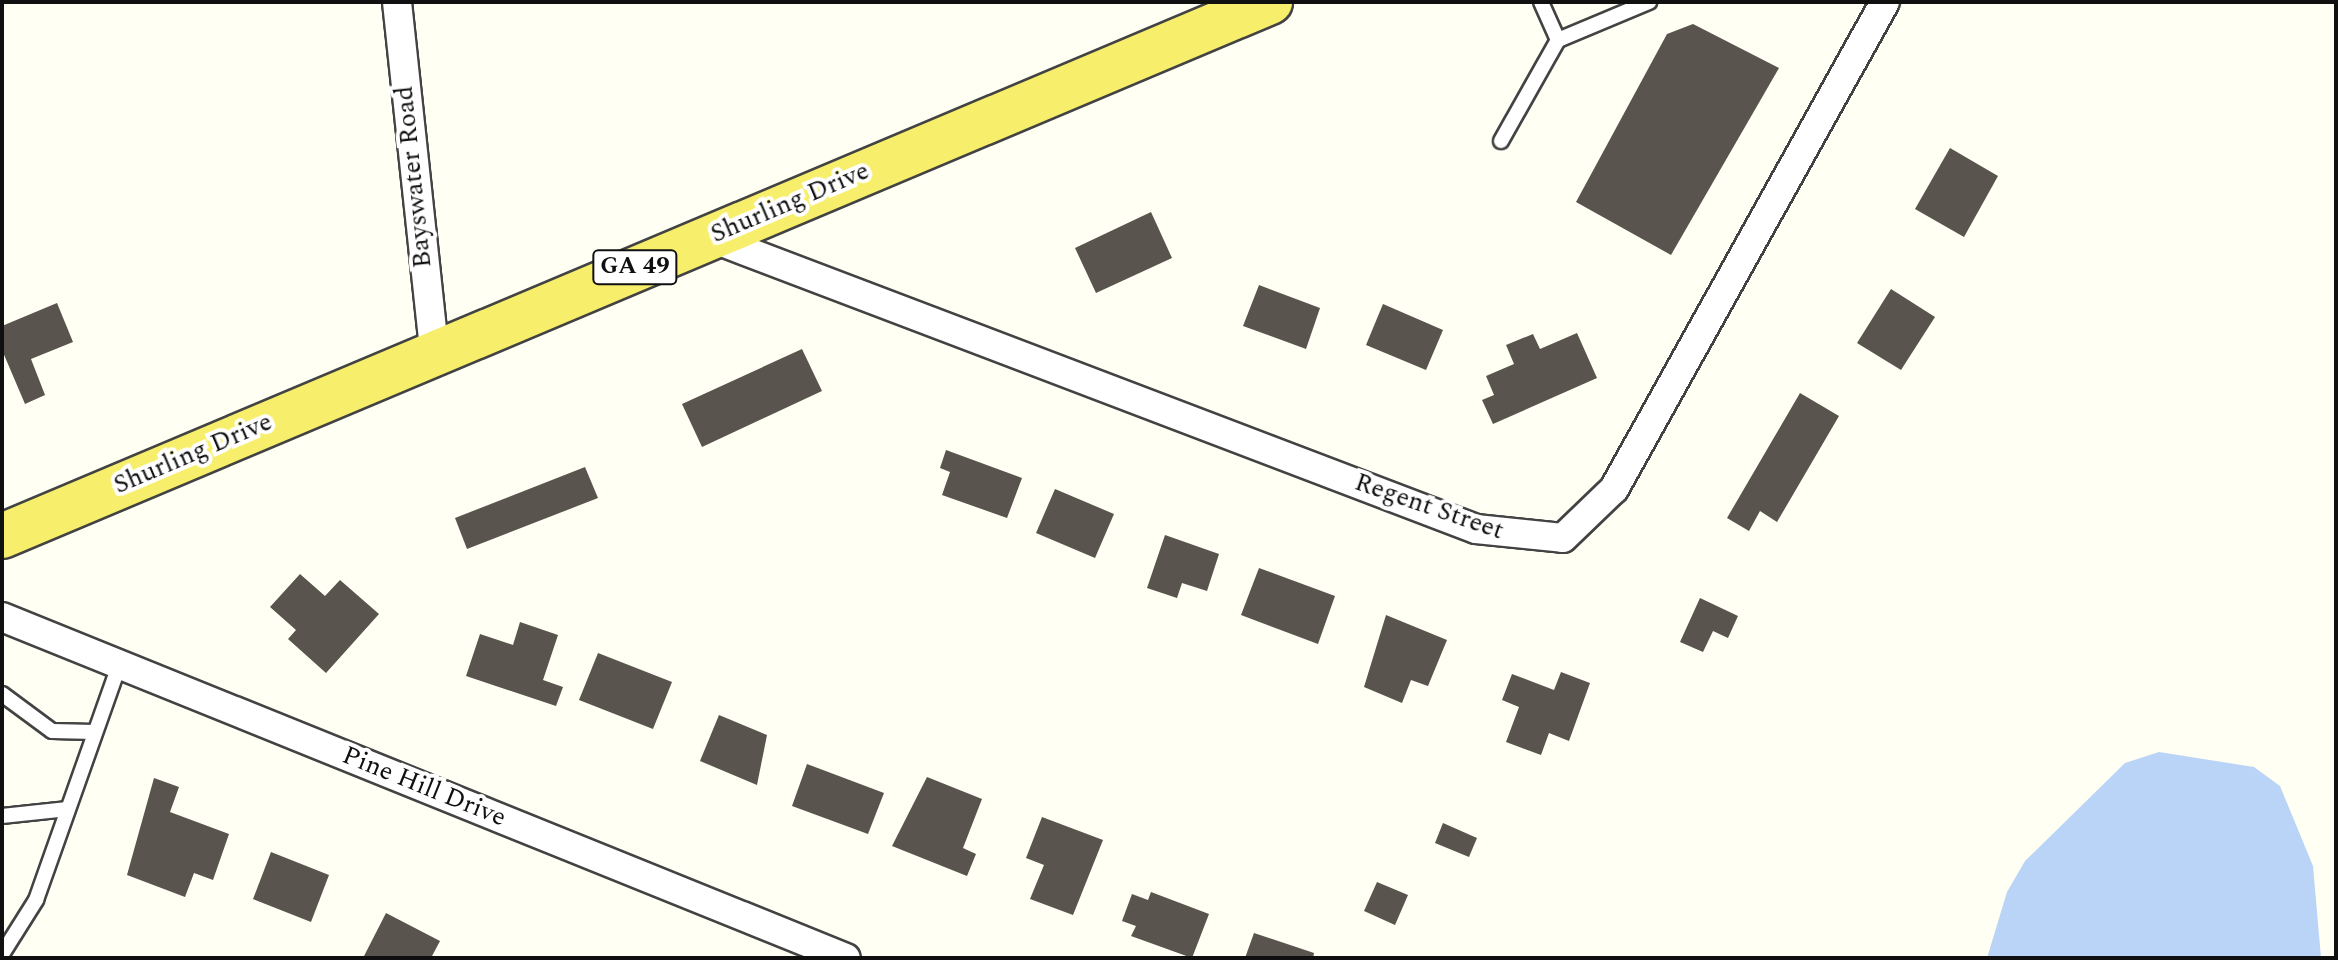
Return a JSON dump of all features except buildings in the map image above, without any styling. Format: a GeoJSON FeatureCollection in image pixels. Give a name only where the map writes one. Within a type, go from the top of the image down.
{"type":"FeatureCollection","features":[{"type":"Feature","properties":{"kind":"main road","name":"Shurling Drive"},"geometry":{"type":"LineString","coordinates":[[2,536],[434,351],[1270,2]]}},
{"type":"Feature","properties":{"kind":"street","name":"Bayswater Road"},"geometry":{"type":"LineString","coordinates":[[397,2],[434,351]]}},
{"type":"Feature","properties":{"kind":"street","name":"Regent Street"},"geometry":{"type":"LineString","coordinates":[[709,237],[1476,529],[1538,541],[1563,538],[1614,489],[1885,2]]}},
{"type":"Feature","properties":{"kind":"street","name":"Pine Hill Drive"},"geometry":{"type":"LineString","coordinates":[[2,617],[118,668],[846,958]]}},
{"type":"Feature","properties":{"kind":"lane"},"geometry":{"type":"LineString","coordinates":[[1541,2],[1558,40]]}},
{"type":"Feature","properties":{"kind":"lane"},"geometry":{"type":"LineString","coordinates":[[1501,141],[1558,40],[1649,2]]}},
{"type":"Feature","properties":{"kind":"lane"},"geometry":{"type":"LineString","coordinates":[[2,954],[36,900],[118,668]]}},
{"type":"Feature","properties":{"kind":"lane"},"geometry":{"type":"LineString","coordinates":[[2,694],[52,731],[95,732]]}},
{"type":"Feature","properties":{"kind":"lane"},"geometry":{"type":"LineString","coordinates":[[2,816],[68,809]]}},
{"type":"Feature","properties":{"kind":"water"},"geometry":{"type":"Polygon","coordinates":[[[2159,752],[2254,767],[2280,786],[2313,866],[2321,958],[1987,958],[2007,892],[2025,861],[2125,763],[2159,752]]]}}]}
